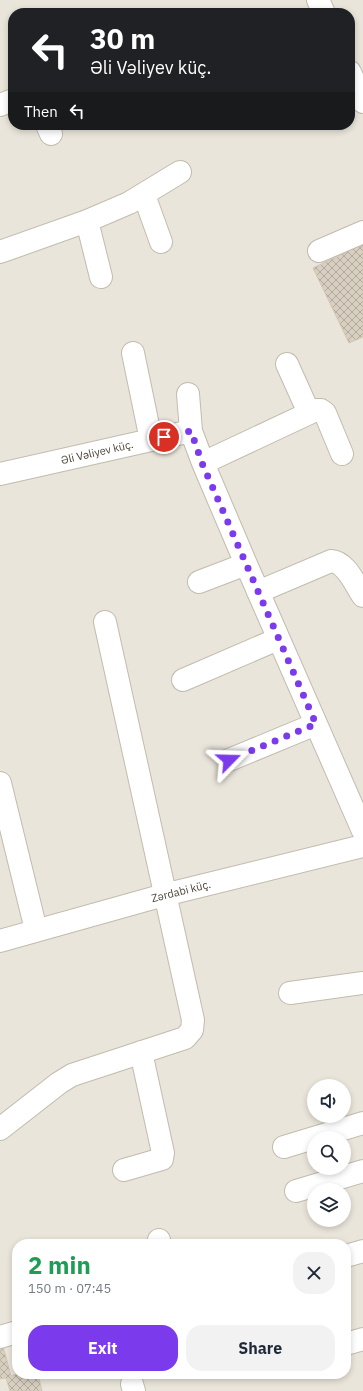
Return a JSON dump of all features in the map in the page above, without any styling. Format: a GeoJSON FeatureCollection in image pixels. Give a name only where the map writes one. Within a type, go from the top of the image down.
{"type":"FeatureCollection","features":[{"type":"Feature","properties":{"kind":"street"},"geometry":{"type":"LineString","coordinates":[[355,84],[363,102]]}},
{"type":"Feature","properties":{"kind":"street"},"geometry":{"type":"LineString","coordinates":[[0,252],[87,221],[144,195],[180,172]]}},
{"type":"Feature","properties":{"kind":"street"},"geometry":{"type":"LineString","coordinates":[[144,195],[161,242]]}},
{"type":"Feature","properties":{"kind":"street"},"geometry":{"type":"LineString","coordinates":[[87,221],[101,277]]}},
{"type":"Feature","properties":{"kind":"street"},"geometry":{"type":"LineString","coordinates":[[319,251],[363,232]]}},
{"type":"Feature","properties":{"kind":"street"},"geometry":{"type":"LineString","coordinates":[[133,353],[151,440]]}},
{"type":"Feature","properties":{"kind":"street"},"geometry":{"type":"LineString","coordinates":[[287,364],[309,412]]}},
{"type":"Feature","properties":{"kind":"street"},"geometry":{"type":"LineString","coordinates":[[188,394],[191,431],[202,463],[363,831]]}},
{"type":"Feature","properties":{"kind":"street"},"geometry":{"type":"LineString","coordinates":[[202,463],[309,412],[321,410],[325,413],[342,454]]}},
{"type":"Feature","properties":{"kind":"street","name":"Əli Vəliyev küç."},"geometry":{"type":"LineString","coordinates":[[0,474],[191,431]]}},
{"type":"Feature","properties":{"kind":"street"},"geometry":{"type":"LineString","coordinates":[[258,592],[331,561],[338,561],[363,596]]}},
{"type":"Feature","properties":{"kind":"street"},"geometry":{"type":"LineString","coordinates":[[199,582],[246,564]]}},
{"type":"Feature","properties":{"kind":"street"},"geometry":{"type":"LineString","coordinates":[[0,1129],[59,1083],[72,1075],[185,1038],[192,1030],[193,1020],[164,895],[105,622]]}},
{"type":"Feature","properties":{"kind":"street"},"geometry":{"type":"LineString","coordinates":[[183,680],[278,639]]}},
{"type":"Feature","properties":{"kind":"street"},"geometry":{"type":"LineString","coordinates":[[229,760],[316,724]]}},
{"type":"Feature","properties":{"kind":"street"},"geometry":{"type":"LineString","coordinates":[[0,783],[36,930]]}},
{"type":"Feature","properties":{"kind":"street","name":"Zərdabi küç."},"geometry":{"type":"LineString","coordinates":[[0,941],[164,895],[363,846]]}},
{"type":"Feature","properties":{"kind":"street"},"geometry":{"type":"LineString","coordinates":[[290,993],[363,983]]}},
{"type":"Feature","properties":{"kind":"street"},"geometry":{"type":"LineString","coordinates":[[124,1170],[162,1159],[164,1153],[141,1052]]}},
{"type":"Feature","properties":{"kind":"street"},"geometry":{"type":"LineString","coordinates":[[284,1147],[363,1123]]}},
{"type":"Feature","properties":{"kind":"street"},"geometry":{"type":"LineString","coordinates":[[296,1190],[363,1171]]}},
{"type":"Feature","properties":{"kind":"street"},"geometry":{"type":"LineString","coordinates":[[351,1255],[363,1251]]}},
{"type":"Feature","properties":{"kind":"street"},"geometry":{"type":"LineString","coordinates":[[0,1337],[12,1333]]}},
{"type":"Feature","properties":{"kind":"street"},"geometry":{"type":"LineString","coordinates":[[351,1343],[363,1339]]}},
{"type":"Feature","properties":{"kind":"shaded area"},"geometry":{"type":"Polygon","coordinates":[[[0,0],[363,0],[363,1391],[0,1391],[0,0]]]}},
{"type":"Feature","properties":{"kind":"building"},"geometry":{"type":"Polygon","coordinates":[[[363,244],[363,337],[349,343],[313,268],[363,244]]]}},
{"type":"Feature","properties":{"kind":"building"},"geometry":{"type":"Polygon","coordinates":[[[3,1346],[12,1379],[39,1379],[42,1391],[10,1391],[6,1378],[0,1379],[0,1347],[3,1346]]]}},
{"type":"Feature","properties":{"kind":"route"},"geometry":{"type":"LineString","coordinates":[[164,437],[191,431],[202,463],[316,724],[229,760]]}}]}
